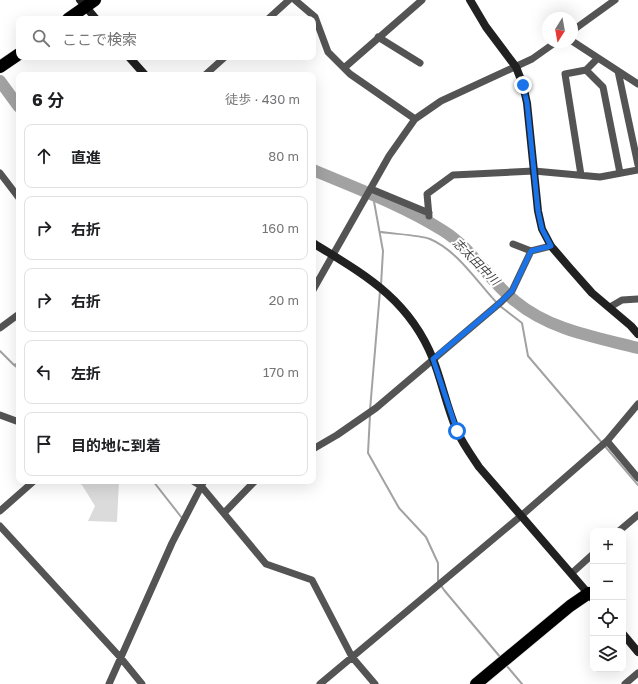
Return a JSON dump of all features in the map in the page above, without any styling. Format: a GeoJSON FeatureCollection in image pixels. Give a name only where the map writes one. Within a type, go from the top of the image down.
{"type":"FeatureCollection","features":[{"type":"Feature","properties":{"kind":"highway"},"geometry":{"type":"LineString","coordinates":[[71,16],[87,2]]}},
{"type":"Feature","properties":{"kind":"highway"},"geometry":{"type":"LineString","coordinates":[[2,66],[16,56]]}},
{"type":"Feature","properties":{"kind":"highway"},"geometry":{"type":"LineString","coordinates":[[476,684],[570,606],[590,596]]}},
{"type":"Feature","properties":{"kind":"highway"},"geometry":{"type":"LineString","coordinates":[[487,684],[590,597]]}},
{"type":"Feature","properties":{"kind":"street"},"geometry":{"type":"LineString","coordinates":[[271,16],[289,0]]}},
{"type":"Feature","properties":{"kind":"street"},"geometry":{"type":"LineString","coordinates":[[295,0],[314,16]]}},
{"type":"Feature","properties":{"kind":"street"},"geometry":{"type":"LineString","coordinates":[[344,68],[422,0]]}},
{"type":"Feature","properties":{"kind":"street"},"geometry":{"type":"LineString","coordinates":[[470,0],[486,27],[516,67],[523,85],[527,103],[541,223],[551,246],[592,293],[610,307],[638,334]]}},
{"type":"Feature","properties":{"kind":"street"},"geometry":{"type":"LineString","coordinates":[[578,27],[615,0]]}},
{"type":"Feature","properties":{"kind":"street"},"geometry":{"type":"LineString","coordinates":[[87,2],[94,16]]}},
{"type":"Feature","properties":{"kind":"street"},"geometry":{"type":"LineString","coordinates":[[316,20],[328,52],[350,74],[415,119]]}},
{"type":"Feature","properties":{"kind":"street"},"geometry":{"type":"LineString","coordinates":[[378,37],[420,63]]}},
{"type":"Feature","properties":{"kind":"street"},"geometry":{"type":"LineString","coordinates":[[578,46],[638,84]]}},
{"type":"Feature","properties":{"kind":"street"},"geometry":{"type":"LineString","coordinates":[[316,285],[401,138],[415,119],[441,101],[516,67],[532,59],[548,48]]}},
{"type":"Feature","properties":{"kind":"street"},"geometry":{"type":"LineString","coordinates":[[581,175],[565,74],[586,70],[598,58]]}},
{"type":"Feature","properties":{"kind":"street"},"geometry":{"type":"LineString","coordinates":[[132,60],[142,72]]}},
{"type":"Feature","properties":{"kind":"street"},"geometry":{"type":"LineString","coordinates":[[208,72],[222,60]]}},
{"type":"Feature","properties":{"kind":"street"},"geometry":{"type":"LineString","coordinates":[[586,70],[603,87],[620,173]]}},
{"type":"Feature","properties":{"kind":"street"},"geometry":{"type":"LineString","coordinates":[[618,71],[638,165]]}},
{"type":"Feature","properties":{"kind":"street"},"geometry":{"type":"LineString","coordinates":[[370,190],[429,215],[427,194],[453,175],[534,171],[600,177],[638,170]]}},
{"type":"Feature","properties":{"kind":"street"},"geometry":{"type":"LineString","coordinates":[[0,172],[16,194]]}},
{"type":"Feature","properties":{"kind":"street"},"geometry":{"type":"LineString","coordinates":[[513,244],[531,251],[551,246]]}},
{"type":"Feature","properties":{"kind":"street"},"geometry":{"type":"LineString","coordinates":[[316,246],[333,255],[378,285],[393,297],[418,328],[433,359],[457,431],[466,448],[479,467],[590,595]]}},
{"type":"Feature","properties":{"kind":"street"},"geometry":{"type":"LineString","coordinates":[[316,446],[337,435],[376,408],[500,303],[512,291],[531,251]]}},
{"type":"Feature","properties":{"kind":"street"},"geometry":{"type":"LineString","coordinates":[[610,307],[622,300],[638,299]]}},
{"type":"Feature","properties":{"kind":"street"},"geometry":{"type":"LineString","coordinates":[[0,328],[16,316]]}},
{"type":"Feature","properties":{"kind":"street"},"geometry":{"type":"LineString","coordinates":[[320,684],[522,515],[607,441],[638,404]]}},
{"type":"Feature","properties":{"kind":"street"},"geometry":{"type":"LineString","coordinates":[[0,415],[16,421]]}},
{"type":"Feature","properties":{"kind":"street"},"geometry":{"type":"LineString","coordinates":[[607,441],[638,478]]}},
{"type":"Feature","properties":{"kind":"street"},"geometry":{"type":"LineString","coordinates":[[0,511],[31,484]]}},
{"type":"Feature","properties":{"kind":"street"},"geometry":{"type":"LineString","coordinates":[[110,684],[120,657],[172,543],[202,484]]}},
{"type":"Feature","properties":{"kind":"street"},"geometry":{"type":"LineString","coordinates":[[204,484],[224,513],[266,564],[312,580],[352,657],[375,684]]}},
{"type":"Feature","properties":{"kind":"street"},"geometry":{"type":"LineString","coordinates":[[224,513],[251,484]]}},
{"type":"Feature","properties":{"kind":"street"},"geometry":{"type":"LineString","coordinates":[[623,528],[638,515]]}},
{"type":"Feature","properties":{"kind":"street"},"geometry":{"type":"LineString","coordinates":[[0,526],[120,657],[142,684]]}},
{"type":"Feature","properties":{"kind":"street"},"geometry":{"type":"LineString","coordinates":[[572,573],[590,557]]}},
{"type":"Feature","properties":{"kind":"street"},"geometry":{"type":"LineString","coordinates":[[625,636],[638,652]]}},
{"type":"Feature","properties":{"kind":"street"},"geometry":{"type":"LineString","coordinates":[[625,684],[638,673]]}},
{"type":"Feature","properties":{"kind":"shaded area"},"geometry":{"type":"Polygon","coordinates":[[[80,484],[119,484],[117,522],[88,521],[95,506],[80,484]]]}},
{"type":"Feature","properties":{"kind":"waterway","name":"志太田中川"},"geometry":{"type":"LineString","coordinates":[[0,81],[16,103]]}},
{"type":"Feature","properties":{"kind":"waterway","name":"志太田中川"},"geometry":{"type":"LineString","coordinates":[[316,171],[395,205],[427,221],[453,237],[505,293],[529,311],[543,319],[558,326],[589,336],[638,348]]}},
{"type":"Feature","properties":{"kind":"waterway"},"geometry":{"type":"LineString","coordinates":[[373,196],[383,251],[381,285]]}},
{"type":"Feature","properties":{"kind":"waterway"},"geometry":{"type":"LineString","coordinates":[[381,232],[426,238],[440,244],[458,259],[497,303]]}},
{"type":"Feature","properties":{"kind":"waterway"},"geometry":{"type":"LineString","coordinates":[[370,410],[380,291]]}},
{"type":"Feature","properties":{"kind":"waterway"},"geometry":{"type":"LineString","coordinates":[[500,306],[522,323],[528,356],[638,485]]}},
{"type":"Feature","properties":{"kind":"waterway"},"geometry":{"type":"LineString","coordinates":[[0,351],[14,365],[16,364]]}},
{"type":"Feature","properties":{"kind":"waterway"},"geometry":{"type":"LineString","coordinates":[[370,415],[368,453],[399,508],[426,537],[438,563],[438,581],[501,658]]}},
{"type":"Feature","properties":{"kind":"waterway"},"geometry":{"type":"LineString","coordinates":[[155,484],[182,518]]}},
{"type":"Feature","properties":{"kind":"waterway"},"geometry":{"type":"LineString","coordinates":[[506,665],[522,684]]}},
{"type":"Feature","properties":{"kind":"route"},"geometry":{"type":"LineString","coordinates":[[457,431],[433,359],[512,291],[531,251],[551,246],[542,229],[538,211],[527,103],[523,85]]}}]}
